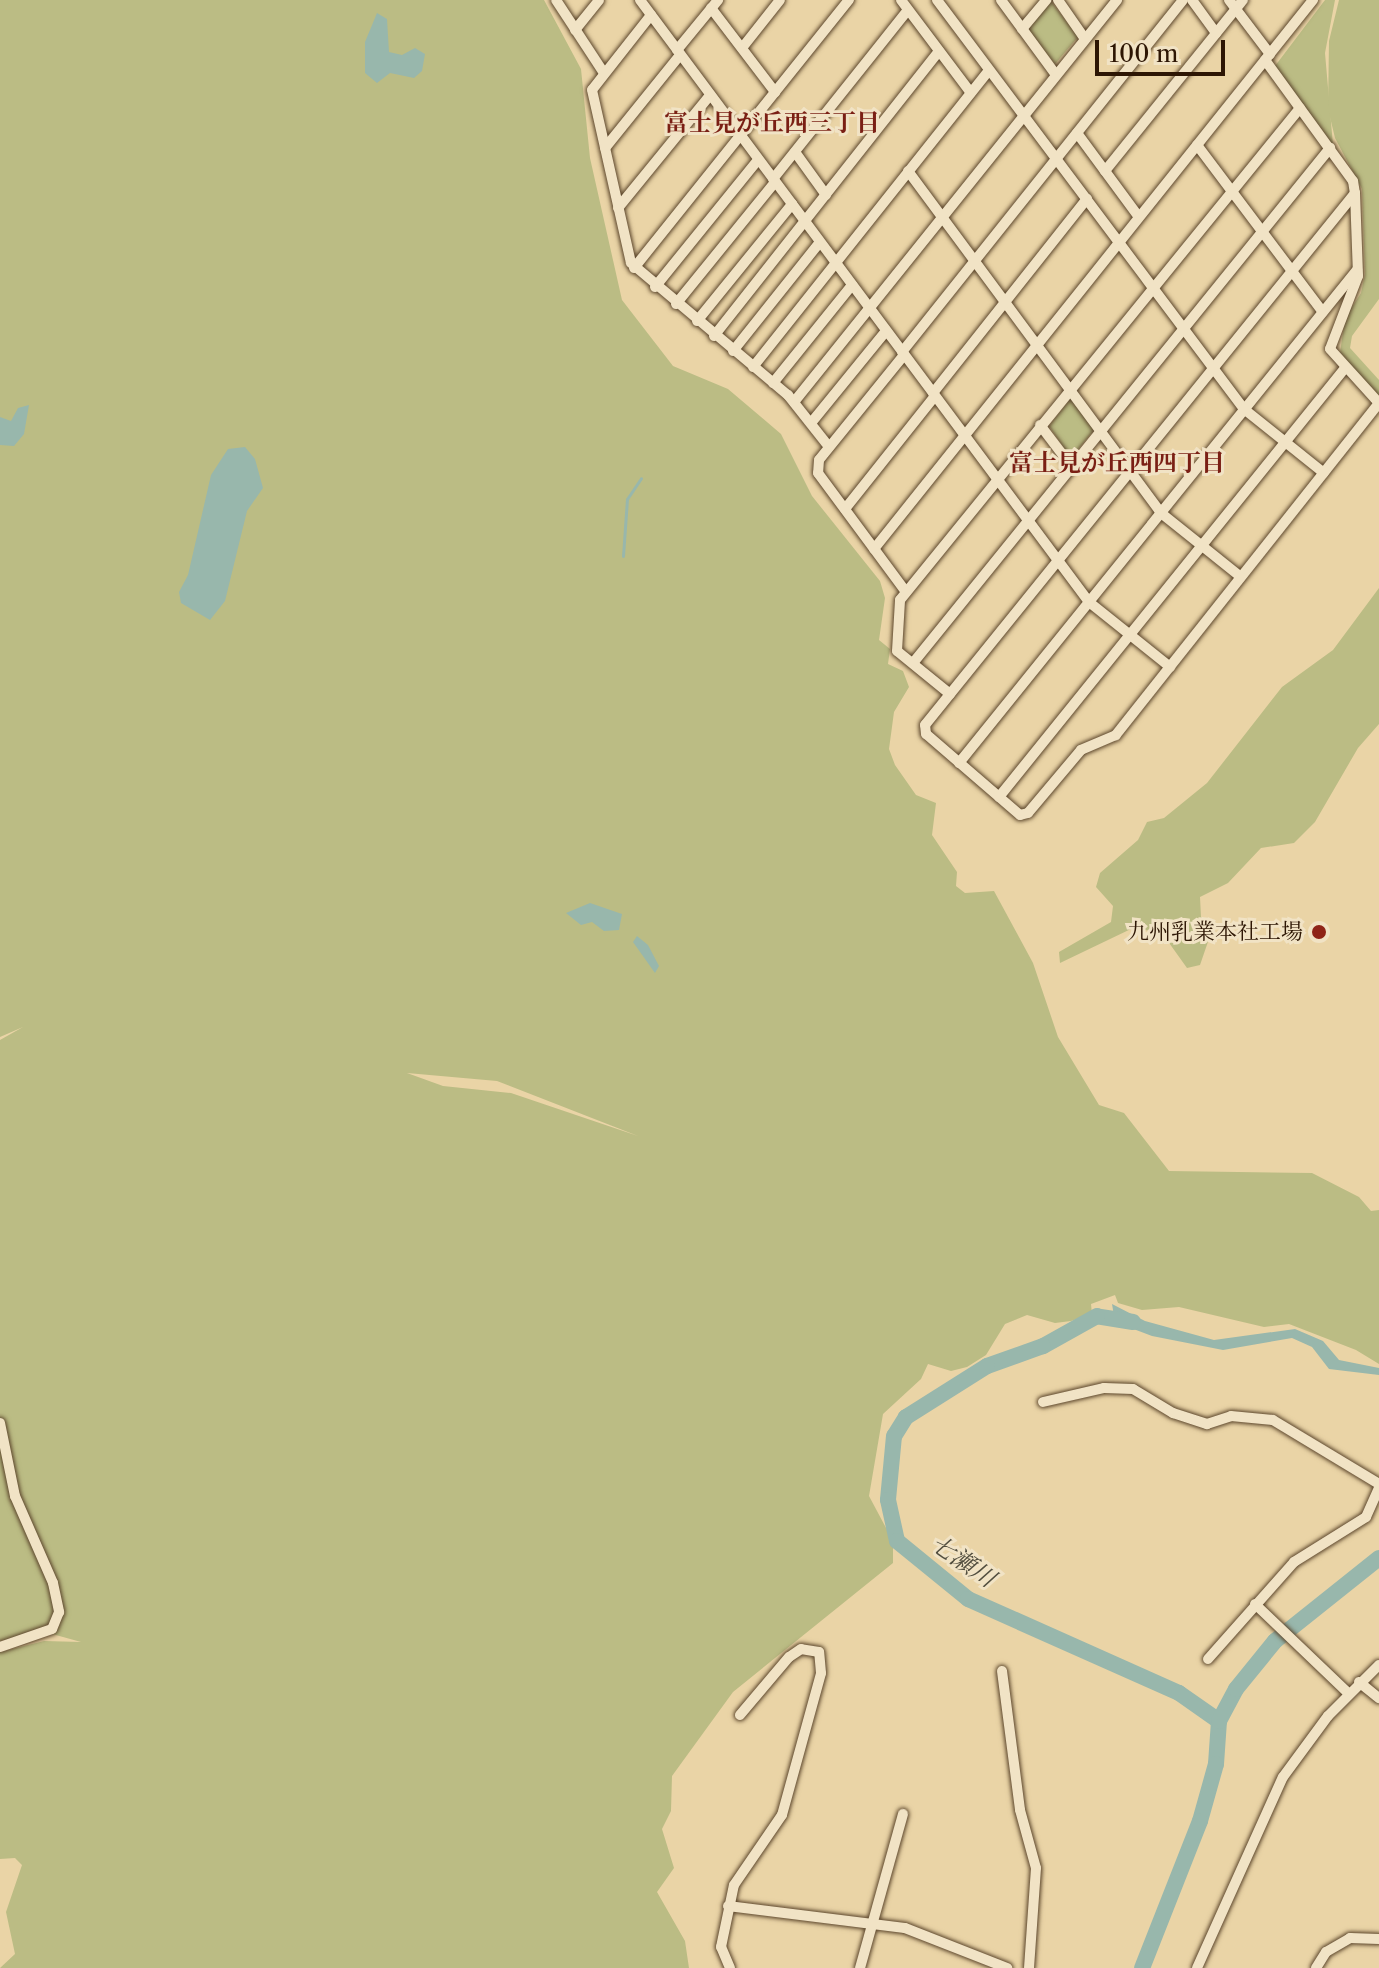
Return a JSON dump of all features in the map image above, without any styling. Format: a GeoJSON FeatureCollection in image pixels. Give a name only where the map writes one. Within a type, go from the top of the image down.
{"type":"FeatureCollection","features":[{"type":"Feature","properties":{"kind":"street"},"geometry":{"type":"LineString","coordinates":[[556,0],[604,73]]}},
{"type":"Feature","properties":{"kind":"street"},"geometry":{"type":"LineString","coordinates":[[575,30],[599,0]]}},
{"type":"Feature","properties":{"kind":"street"},"geometry":{"type":"LineString","coordinates":[[742,48],[780,0]]}},
{"type":"Feature","properties":{"kind":"street"},"geometry":{"type":"LineString","coordinates":[[634,268],[849,0]]}},
{"type":"Feature","properties":{"kind":"street"},"geometry":{"type":"LineString","coordinates":[[901,0],[971,93]]}},
{"type":"Feature","properties":{"kind":"street"},"geometry":{"type":"LineString","coordinates":[[937,0],[1244,409],[1324,473]]}},
{"type":"Feature","properties":{"kind":"street"},"geometry":{"type":"LineString","coordinates":[[1001,0],[1056,75]]}},
{"type":"Feature","properties":{"kind":"street"},"geometry":{"type":"LineString","coordinates":[[1022,29],[1046,0]]}},
{"type":"Feature","properties":{"kind":"street"},"geometry":{"type":"LineString","coordinates":[[1058,0],[1085,39]]}},
{"type":"Feature","properties":{"kind":"street"},"geometry":{"type":"LineString","coordinates":[[794,402],[1117,0]]}},
{"type":"Feature","properties":{"kind":"street"},"geometry":{"type":"LineString","coordinates":[[906,592],[818,473],[819,460],[1183,0]]}},
{"type":"Feature","properties":{"kind":"street"},"geometry":{"type":"LineString","coordinates":[[1192,0],[1216,33]]}},
{"type":"Feature","properties":{"kind":"street"},"geometry":{"type":"LineString","coordinates":[[874,549],[1313,0]]}},
{"type":"Feature","properties":{"kind":"street"},"geometry":{"type":"LineString","coordinates":[[1105,171],[1216,33],[1236,3],[1300,108],[1352,178],[1355,193],[1358,268],[1354,289],[1330,340],[1331,352],[1379,403],[1116,735],[1081,750],[1028,813],[1020,815],[924,731],[950,694],[1355,193]]}},
{"type":"Feature","properties":{"kind":"street"},"geometry":{"type":"LineString","coordinates":[[605,148],[714,4],[775,92]]}},
{"type":"Feature","properties":{"kind":"street"},"geometry":{"type":"LineString","coordinates":[[829,447],[794,402],[634,268],[592,90],[646,5],[740,136],[1089,602],[1170,667]]}},
{"type":"Feature","properties":{"kind":"street"},"geometry":{"type":"LineString","coordinates":[[676,304],[908,10]]}},
{"type":"Feature","properties":{"kind":"street"},"geometry":{"type":"LineString","coordinates":[[714,336],[939,51]]}},
{"type":"Feature","properties":{"kind":"street"},"geometry":{"type":"LineString","coordinates":[[753,367],[989,70]]}},
{"type":"Feature","properties":{"kind":"street"},"geometry":{"type":"LineString","coordinates":[[618,208],[710,95]]}},
{"type":"Feature","properties":{"kind":"street"},"geometry":{"type":"LineString","coordinates":[[950,694],[896,646],[897,608],[906,592],[1300,108]]}},
{"type":"Feature","properties":{"kind":"street"},"geometry":{"type":"LineString","coordinates":[[1077,133],[1139,217]]}},
{"type":"Feature","properties":{"kind":"street"},"geometry":{"type":"LineString","coordinates":[[1197,145],[1323,312]]}},
{"type":"Feature","properties":{"kind":"street"},"geometry":{"type":"LineString","coordinates":[[913,663],[1330,148]]}},
{"type":"Feature","properties":{"kind":"street"},"geometry":{"type":"LineString","coordinates":[[795,152],[826,195]]}},
{"type":"Feature","properties":{"kind":"street"},"geometry":{"type":"LineString","coordinates":[[655,287],[758,160]]}},
{"type":"Feature","properties":{"kind":"street"},"geometry":{"type":"LineString","coordinates":[[908,171],[1161,513],[1241,577]]}},
{"type":"Feature","properties":{"kind":"street"},"geometry":{"type":"LineString","coordinates":[[845,509],[1087,199]]}},
{"type":"Feature","properties":{"kind":"street"},"geometry":{"type":"LineString","coordinates":[[697,321],[792,204]]}},
{"type":"Feature","properties":{"kind":"street"},"geometry":{"type":"LineString","coordinates":[[733,351],[820,242]]}},
{"type":"Feature","properties":{"kind":"street"},"geometry":{"type":"LineString","coordinates":[[959,763],[1358,268]]}},
{"type":"Feature","properties":{"kind":"street"},"geometry":{"type":"LineString","coordinates":[[773,383],[852,285]]}},
{"type":"Feature","properties":{"kind":"street"},"geometry":{"type":"LineString","coordinates":[[811,423],[886,331]]}},
{"type":"Feature","properties":{"kind":"street"},"geometry":{"type":"LineString","coordinates":[[999,797],[1345,368]]}},
{"type":"Feature","properties":{"kind":"street"},"geometry":{"type":"LineString","coordinates":[[1040,425],[1072,467]]}},
{"type":"Feature","properties":{"kind":"street"},"geometry":{"type":"LineString","coordinates":[[1043,1402],[1104,1388],[1133,1389],[1173,1413],[1207,1424],[1231,1416],[1273,1420],[1379,1486],[1366,1517],[1294,1562],[1208,1659]]}},
{"type":"Feature","properties":{"kind":"street"},"geometry":{"type":"LineString","coordinates":[[0,1423],[15,1496],[53,1583],[59,1612],[52,1629],[0,1647]]}},
{"type":"Feature","properties":{"kind":"street"},"geometry":{"type":"LineString","coordinates":[[1255,1604],[1348,1693]]}},
{"type":"Feature","properties":{"kind":"street"},"geometry":{"type":"LineString","coordinates":[[730,1968],[721,1947],[728,1906],[741,1871],[782,1815],[821,1673],[819,1652],[801,1649],[789,1657],[740,1715]]}},
{"type":"Feature","properties":{"kind":"street"},"geometry":{"type":"LineString","coordinates":[[1197,1968],[1273,1793],[1348,1693],[1379,1665]]}},
{"type":"Feature","properties":{"kind":"street"},"geometry":{"type":"LineString","coordinates":[[1002,1671],[1020,1810],[1036,1868],[1029,1968]]}},
{"type":"Feature","properties":{"kind":"street"},"geometry":{"type":"LineString","coordinates":[[1359,1682],[1379,1698]]}},
{"type":"Feature","properties":{"kind":"street"},"geometry":{"type":"LineString","coordinates":[[860,1968],[903,1814]]}},
{"type":"Feature","properties":{"kind":"street"},"geometry":{"type":"LineString","coordinates":[[728,1906],[873,1924],[931,1935],[1007,1968]]}},
{"type":"Feature","properties":{"kind":"street"},"geometry":{"type":"LineString","coordinates":[[1316,1968],[1326,1952],[1350,1938],[1379,1939]]}},
{"type":"Feature","properties":{"kind":"green space"},"geometry":{"type":"Polygon","coordinates":[[[0,0],[544,0],[581,69],[590,158],[622,300],[673,366],[728,389],[781,434],[812,496],[880,581],[885,598],[879,640],[890,649],[888,664],[903,671],[909,687],[894,712],[889,749],[895,765],[916,795],[936,803],[932,835],[957,872],[956,886],[965,893],[994,891],[1033,963],[1058,1037],[1099,1105],[1124,1113],[1169,1171],[1312,1173],[1359,1197],[1371,1211],[1379,1210],[1379,1364],[1356,1350],[1289,1324],[1264,1327],[1179,1307],[1142,1310],[1118,1303],[1115,1295],[1091,1304],[1092,1314],[1071,1321],[1055,1323],[1027,1315],[1005,1324],[986,1355],[967,1367],[951,1371],[928,1364],[921,1379],[883,1414],[869,1496],[893,1541],[893,1563],[733,1692],[672,1776],[671,1811],[662,1829],[674,1868],[657,1892],[685,1941],[689,1968],[0,1968],[15,1954],[6,1912],[22,1865],[15,1858],[0,1859],[0,1652],[44,1641],[81,1642],[45,1632],[0,1641],[0,1040],[23,1027],[0,1037],[0,0]],[[407,1073],[443,1086],[511,1093],[638,1136],[497,1081],[407,1073]]]}},
{"type":"Feature","properties":{"kind":"green space"},"geometry":{"type":"Polygon","coordinates":[[[1050,0],[1078,37],[1055,64],[1028,29],[1050,0]]]}},
{"type":"Feature","properties":{"kind":"green space"},"geometry":{"type":"Polygon","coordinates":[[[1325,0],[1335,0],[1325,53],[1333,145],[1275,66],[1325,0]]]}},
{"type":"Feature","properties":{"kind":"green space"},"geometry":{"type":"Polygon","coordinates":[[[1339,0],[1379,0],[1379,299],[1352,336],[1350,348],[1379,380],[1379,397],[1340,353],[1345,318],[1361,293],[1365,274],[1362,189],[1335,138],[1328,109],[1329,41],[1339,0]]]}},
{"type":"Feature","properties":{"kind":"green space"},"geometry":{"type":"Polygon","coordinates":[[[1071,398],[1094,430],[1071,458],[1049,426],[1071,398]]]}},
{"type":"Feature","properties":{"kind":"green space"},"geometry":{"type":"Polygon","coordinates":[[[1379,588],[1379,724],[1358,748],[1315,822],[1294,843],[1261,848],[1228,883],[1200,897],[1201,917],[1211,933],[1200,965],[1187,968],[1162,933],[1133,928],[1060,963],[1059,952],[1111,922],[1113,906],[1096,887],[1100,873],[1138,840],[1147,822],[1164,818],[1207,783],[1282,687],[1333,650],[1379,588]]]}},
{"type":"Feature","properties":{"kind":"water"},"geometry":{"type":"Polygon","coordinates":[[[377,13],[387,19],[389,52],[402,55],[415,48],[425,54],[422,71],[414,78],[390,73],[377,83],[365,73],[365,42],[377,13]]]}},
{"type":"Feature","properties":{"kind":"water"},"geometry":{"type":"Polygon","coordinates":[[[29,405],[24,434],[14,446],[0,445],[0,417],[11,421],[18,408],[29,405]]]}},
{"type":"Feature","properties":{"kind":"water"},"geometry":{"type":"Polygon","coordinates":[[[245,447],[255,459],[263,488],[247,511],[225,601],[210,620],[181,603],[179,592],[188,575],[211,475],[228,449],[245,447]]]}},
{"type":"Feature","properties":{"kind":"water"},"geometry":{"type":"Polygon","coordinates":[[[590,903],[622,914],[619,930],[604,931],[592,922],[581,925],[566,913],[590,903]]]}},
{"type":"Feature","properties":{"kind":"water"},"geometry":{"type":"Polygon","coordinates":[[[637,936],[648,945],[659,966],[655,973],[633,942],[637,936]]]}},
{"type":"Feature","properties":{"kind":"water"},"geometry":{"type":"Polygon","coordinates":[[[1112,1304],[1145,1321],[1214,1340],[1295,1329],[1323,1341],[1339,1360],[1379,1368],[1379,1375],[1329,1369],[1312,1347],[1292,1338],[1223,1350],[1152,1336],[1115,1322],[1112,1304]]]}},
{"type":"Feature","properties":{"kind":"waterway"},"geometry":{"type":"LineString","coordinates":[[623,556],[627,499],[641,478]]}},
{"type":"Feature","properties":{"kind":"waterway","name":"七瀬川"},"geometry":{"type":"LineString","coordinates":[[1133,1322],[1097,1316],[1043,1346],[987,1366],[906,1417],[894,1436],[888,1500],[897,1541],[968,1599],[1179,1693],[1219,1721],[1216,1764],[1200,1821],[1142,1968]]}},
{"type":"Feature","properties":{"kind":"waterway"},"geometry":{"type":"LineString","coordinates":[[1219,1721],[1236,1689],[1275,1641],[1379,1558]]}},
{"type":"Feature","properties":{"kind":"place","name":"九州乳業本社工場"},"geometry":{"type":"Point","coordinates":[1319,932]}},
{"type":"Feature","properties":{"kind":"district","name":"富士見が丘西三丁目"},"geometry":{"type":"Point","coordinates":[772,123]}},
{"type":"Feature","properties":{"kind":"district","name":"富士見が丘西四丁目"},"geometry":{"type":"Point","coordinates":[1117,463]}}]}
